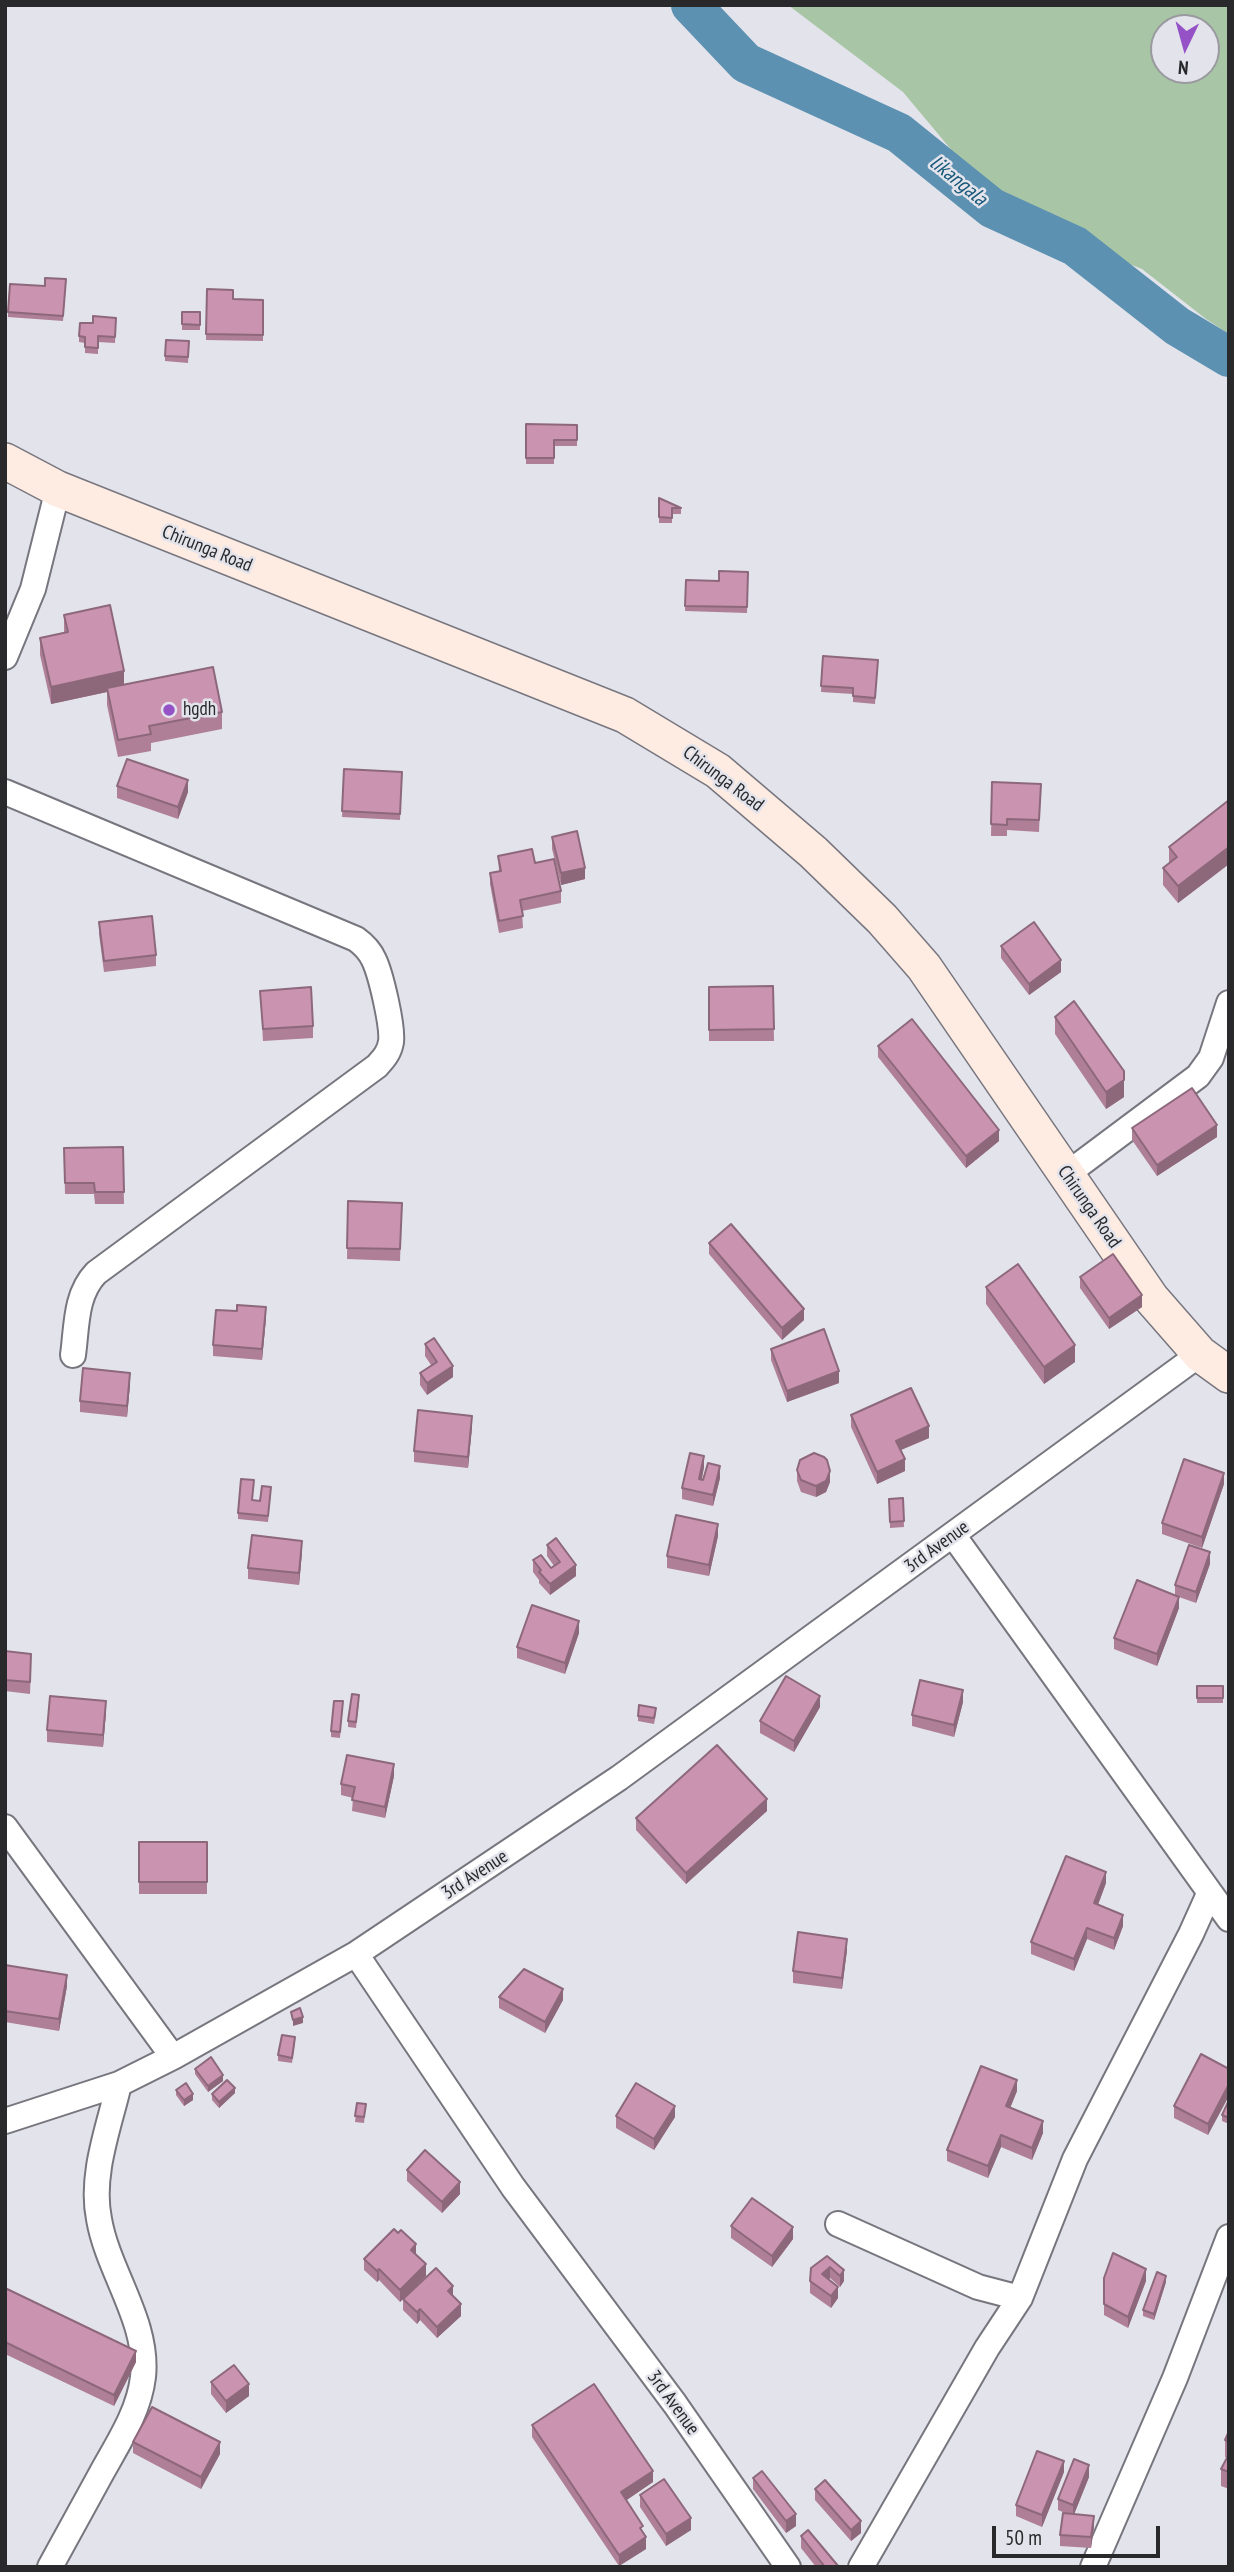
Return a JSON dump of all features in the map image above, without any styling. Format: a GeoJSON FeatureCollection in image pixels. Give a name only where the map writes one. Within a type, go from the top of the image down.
{"type":"FeatureCollection","features":[{"type":"Feature","properties":{"kind":"street","name":"Chirunga Road"},"geometry":{"type":"LineString","coordinates":[[5,461],[58,489],[625,715],[718,771],[813,852],[882,919],[924,967],[1151,1298],[1200,1354],[1229,1375]]}},
{"type":"Feature","properties":{"kind":"street"},"geometry":{"type":"LineString","coordinates":[[5,657],[33,589],[58,489]]}},
{"type":"Feature","properties":{"kind":"street"},"geometry":{"type":"LineString","coordinates":[[5,792],[356,939],[363,944],[375,962],[391,1025],[391,1041],[387,1055],[377,1066],[86,1283],[80,1297],[73,1355]]}},
{"type":"Feature","properties":{"kind":"street"},"geometry":{"type":"LineString","coordinates":[[1066,1174],[1198,1076],[1211,1058],[1229,1003]]}},
{"type":"Feature","properties":{"kind":"street","name":"3rd Avenue"},"geometry":{"type":"LineString","coordinates":[[788,2567],[674,2404],[513,2188],[356,1954],[619,1778],[1200,1354]]}},
{"type":"Feature","properties":{"kind":"street"},"geometry":{"type":"LineString","coordinates":[[953,1535],[1229,1919]]}},
{"type":"Feature","properties":{"kind":"street"},"geometry":{"type":"LineString","coordinates":[[5,1827],[173,2057]]}},
{"type":"Feature","properties":{"kind":"street"},"geometry":{"type":"LineString","coordinates":[[861,2567],[987,2348],[1020,2298],[1075,2160],[1209,1894]]}},
{"type":"Feature","properties":{"kind":"street"},"geometry":{"type":"LineString","coordinates":[[5,2122],[120,2084],[356,1954]]}},
{"type":"Feature","properties":{"kind":"street"},"geometry":{"type":"LineString","coordinates":[[50,2567],[129,2424],[143,2377],[143,2353],[102,2235],[96,2193],[120,2084]]}},
{"type":"Feature","properties":{"kind":"street"},"geometry":{"type":"LineString","coordinates":[[838,2224],[978,2287],[1020,2298]]}},
{"type":"Feature","properties":{"kind":"street"},"geometry":{"type":"LineString","coordinates":[[1093,2567],[1175,2378],[1229,2237]]}},
{"type":"Feature","properties":{"kind":"green space"},"geometry":{"type":"Polygon","coordinates":[[[788,5],[1229,5],[1229,334],[1142,269],[1050,232],[969,171],[903,92],[788,5]]]}},
{"type":"Feature","properties":{"kind":"building"},"geometry":{"type":"Polygon","coordinates":[[[45,278],[66,279],[63,316],[8,312],[10,284],[45,286],[45,278]]]}},
{"type":"Feature","properties":{"kind":"building"},"geometry":{"type":"Polygon","coordinates":[[[207,289],[233,290],[233,299],[263,300],[263,335],[206,334],[207,289]]]}},
{"type":"Feature","properties":{"kind":"building"},"geometry":{"type":"Polygon","coordinates":[[[182,312],[200,312],[200,325],[182,324],[182,312]]]}},
{"type":"Feature","properties":{"kind":"building"},"geometry":{"type":"Polygon","coordinates":[[[93,316],[116,318],[115,337],[98,336],[98,348],[85,347],[85,337],[79,336],[80,323],[93,323],[93,316]]]}},
{"type":"Feature","properties":{"kind":"building"},"geometry":{"type":"Polygon","coordinates":[[[166,340],[189,341],[188,357],[165,356],[166,340]]]}},
{"type":"Feature","properties":{"kind":"building"},"geometry":{"type":"Polygon","coordinates":[[[526,424],[577,425],[577,440],[554,440],[554,458],[526,458],[526,424]]]}},
{"type":"Feature","properties":{"kind":"building"},"geometry":{"type":"Polygon","coordinates":[[[659,498],[681,508],[672,508],[672,518],[659,517],[659,498]]]}},
{"type":"Feature","properties":{"kind":"building"},"geometry":{"type":"Polygon","coordinates":[[[719,571],[748,572],[747,607],[685,606],[686,580],[719,581],[719,571]]]}},
{"type":"Feature","properties":{"kind":"building"},"geometry":{"type":"Polygon","coordinates":[[[110,605],[124,671],[51,687],[40,638],[68,632],[64,615],[110,605]]]}},
{"type":"Feature","properties":{"kind":"building"},"geometry":{"type":"Polygon","coordinates":[[[823,656],[878,660],[875,698],[853,696],[853,688],[821,686],[823,656]]]}},
{"type":"Feature","properties":{"kind":"building"},"geometry":{"type":"Polygon","coordinates":[[[213,667],[222,712],[149,726],[151,734],[118,740],[107,688],[213,667]]]}},
{"type":"Feature","properties":{"kind":"building"},"geometry":{"type":"Polygon","coordinates":[[[127,759],[188,780],[178,807],[117,786],[127,759]]]}},
{"type":"Feature","properties":{"kind":"building"},"geometry":{"type":"Polygon","coordinates":[[[344,769],[402,772],[400,814],[342,811],[344,769]]]}},
{"type":"Feature","properties":{"kind":"building"},"geometry":{"type":"Polygon","coordinates":[[[992,782],[1041,784],[1039,820],[1007,819],[1007,825],[991,824],[992,782]]]}},
{"type":"Feature","properties":{"kind":"building"},"geometry":{"type":"Polygon","coordinates":[[[1229,800],[1229,847],[1178,886],[1163,868],[1177,857],[1169,847],[1229,800]]]}},
{"type":"Feature","properties":{"kind":"building"},"geometry":{"type":"Polygon","coordinates":[[[577,831],[585,868],[561,873],[552,837],[577,831]]]}},
{"type":"Feature","properties":{"kind":"building"},"geometry":{"type":"Polygon","coordinates":[[[532,849],[535,863],[554,859],[561,891],[520,900],[523,916],[499,921],[490,873],[501,871],[498,856],[532,849]]]}},
{"type":"Feature","properties":{"kind":"building"},"geometry":{"type":"Polygon","coordinates":[[[152,916],[156,955],[104,961],[99,922],[152,916]]]}},
{"type":"Feature","properties":{"kind":"building"},"geometry":{"type":"Polygon","coordinates":[[[1034,922],[1061,960],[1029,984],[1001,946],[1034,922]]]}},
{"type":"Feature","properties":{"kind":"building"},"geometry":{"type":"Polygon","coordinates":[[[773,986],[774,1029],[709,1030],[709,987],[773,986]]]}},
{"type":"Feature","properties":{"kind":"building"},"geometry":{"type":"Polygon","coordinates":[[[311,987],[313,1026],[263,1029],[260,991],[311,987]]]}},
{"type":"Feature","properties":{"kind":"building"},"geometry":{"type":"Polygon","coordinates":[[[1074,1001],[1124,1071],[1124,1080],[1106,1092],[1055,1017],[1074,1001]]]}},
{"type":"Feature","properties":{"kind":"building"},"geometry":{"type":"Polygon","coordinates":[[[912,1019],[999,1130],[966,1156],[878,1046],[912,1019]]]}},
{"type":"Feature","properties":{"kind":"building"},"geometry":{"type":"Polygon","coordinates":[[[1192,1088],[1217,1125],[1157,1165],[1132,1128],[1192,1088]]]}},
{"type":"Feature","properties":{"kind":"building"},"geometry":{"type":"Polygon","coordinates":[[[123,1147],[124,1192],[95,1192],[94,1183],[65,1183],[64,1148],[123,1147]]]}},
{"type":"Feature","properties":{"kind":"building"},"geometry":{"type":"Polygon","coordinates":[[[348,1201],[402,1203],[400,1249],[347,1248],[348,1201]]]}},
{"type":"Feature","properties":{"kind":"building"},"geometry":{"type":"Polygon","coordinates":[[[731,1224],[804,1309],[782,1328],[709,1243],[731,1224]]]}},
{"type":"Feature","properties":{"kind":"building"},"geometry":{"type":"Polygon","coordinates":[[[1113,1254],[1142,1295],[1109,1318],[1080,1277],[1113,1254]]]}},
{"type":"Feature","properties":{"kind":"building"},"geometry":{"type":"Polygon","coordinates":[[[1018,1264],[1075,1345],[1044,1367],[986,1287],[1018,1264]]]}},
{"type":"Feature","properties":{"kind":"building"},"geometry":{"type":"Polygon","coordinates":[[[237,1305],[266,1307],[262,1349],[213,1345],[216,1310],[237,1311],[237,1305]]]}},
{"type":"Feature","properties":{"kind":"building"},"geometry":{"type":"Polygon","coordinates":[[[824,1329],[839,1371],[787,1391],[771,1349],[824,1329]]]}},
{"type":"Feature","properties":{"kind":"building"},"geometry":{"type":"Polygon","coordinates":[[[434,1338],[453,1366],[427,1383],[420,1373],[437,1362],[425,1344],[434,1338]]]}},
{"type":"Feature","properties":{"kind":"building"},"geometry":{"type":"Polygon","coordinates":[[[83,1368],[130,1373],[127,1406],[80,1401],[83,1368]]]}},
{"type":"Feature","properties":{"kind":"building"},"geometry":{"type":"Polygon","coordinates":[[[911,1388],[929,1426],[896,1441],[905,1459],[877,1472],[851,1415],[911,1388]]]}},
{"type":"Feature","properties":{"kind":"building"},"geometry":{"type":"Polygon","coordinates":[[[418,1410],[472,1416],[468,1457],[414,1451],[418,1410]]]}},
{"type":"Feature","properties":{"kind":"building"},"geometry":{"type":"Polygon","coordinates":[[[690,1453],[704,1456],[699,1479],[703,1480],[708,1463],[720,1466],[713,1495],[682,1488],[690,1453]]]}},
{"type":"Feature","properties":{"kind":"building"},"geometry":{"type":"Polygon","coordinates":[[[814,1453],[827,1460],[830,1471],[826,1481],[816,1486],[801,1480],[797,1470],[800,1460],[814,1453]]]}},
{"type":"Feature","properties":{"kind":"building"},"geometry":{"type":"Polygon","coordinates":[[[1184,1459],[1224,1473],[1202,1537],[1162,1523],[1184,1459]]]}},
{"type":"Feature","properties":{"kind":"building"},"geometry":{"type":"Polygon","coordinates":[[[241,1479],[254,1480],[252,1500],[260,1501],[262,1486],[271,1487],[268,1516],[238,1513],[241,1479]]]}},
{"type":"Feature","properties":{"kind":"building"},"geometry":{"type":"Polygon","coordinates":[[[903,1498],[904,1521],[890,1522],[889,1499],[903,1498]]]}},
{"type":"Feature","properties":{"kind":"building"},"geometry":{"type":"Polygon","coordinates":[[[676,1515],[718,1524],[709,1565],[667,1556],[676,1515]]]}},
{"type":"Feature","properties":{"kind":"building"},"geometry":{"type":"Polygon","coordinates":[[[252,1535],[302,1541],[299,1573],[248,1568],[252,1535]]]}},
{"type":"Feature","properties":{"kind":"building"},"geometry":{"type":"Polygon","coordinates":[[[556,1538],[576,1565],[550,1584],[533,1560],[541,1555],[551,1568],[560,1562],[547,1545],[556,1538]]]}},
{"type":"Feature","properties":{"kind":"building"},"geometry":{"type":"Polygon","coordinates":[[[1189,1545],[1210,1552],[1196,1592],[1175,1585],[1189,1545]]]}},
{"type":"Feature","properties":{"kind":"building"},"geometry":{"type":"Polygon","coordinates":[[[1137,1580],[1179,1597],[1157,1654],[1114,1638],[1137,1580]]]}},
{"type":"Feature","properties":{"kind":"building"},"geometry":{"type":"Polygon","coordinates":[[[532,1605],[579,1621],[565,1663],[517,1647],[532,1605]]]}},
{"type":"Feature","properties":{"kind":"building"},"geometry":{"type":"Polygon","coordinates":[[[5,1651],[31,1654],[30,1682],[5,1680],[5,1651]]]}},
{"type":"Feature","properties":{"kind":"building"},"geometry":{"type":"Polygon","coordinates":[[[786,1676],[820,1696],[794,1741],[760,1721],[786,1676]]]}},
{"type":"Feature","properties":{"kind":"building"},"geometry":{"type":"Polygon","coordinates":[[[920,1680],[963,1690],[954,1725],[912,1715],[920,1680]]]}},
{"type":"Feature","properties":{"kind":"building"},"geometry":{"type":"Polygon","coordinates":[[[1197,1686],[1223,1686],[1223,1698],[1197,1698],[1197,1686]]]}},
{"type":"Feature","properties":{"kind":"building"},"geometry":{"type":"Polygon","coordinates":[[[352,1694],[359,1695],[356,1722],[348,1721],[352,1694]]]}},
{"type":"Feature","properties":{"kind":"building"},"geometry":{"type":"Polygon","coordinates":[[[50,1696],[106,1701],[103,1735],[47,1730],[50,1696]]]}},
{"type":"Feature","properties":{"kind":"building"},"geometry":{"type":"Polygon","coordinates":[[[334,1701],[343,1701],[340,1732],[331,1731],[334,1701]]]}},
{"type":"Feature","properties":{"kind":"building"},"geometry":{"type":"Polygon","coordinates":[[[639,1705],[656,1708],[654,1718],[638,1716],[639,1705]]]}},
{"type":"Feature","properties":{"kind":"building"},"geometry":{"type":"Polygon","coordinates":[[[717,1745],[767,1799],[686,1873],[636,1818],[717,1745]]]}},
{"type":"Feature","properties":{"kind":"building"},"geometry":{"type":"Polygon","coordinates":[[[347,1755],[394,1764],[385,1807],[352,1800],[355,1787],[341,1784],[347,1755]]]}},
{"type":"Feature","properties":{"kind":"building"},"geometry":{"type":"Polygon","coordinates":[[[139,1842],[207,1842],[207,1882],[139,1882],[139,1842]]]}},
{"type":"Feature","properties":{"kind":"building"},"geometry":{"type":"Polygon","coordinates":[[[1066,1856],[1106,1872],[1094,1903],[1123,1915],[1114,1938],[1087,1928],[1074,1959],[1031,1942],[1066,1856]]]}},
{"type":"Feature","properties":{"kind":"building"},"geometry":{"type":"Polygon","coordinates":[[[798,1932],[847,1939],[842,1978],[793,1971],[798,1932]]]}},
{"type":"Feature","properties":{"kind":"building"},"geometry":{"type":"Polygon","coordinates":[[[5,1965],[67,1975],[59,2019],[5,2011],[5,1965]]]}},
{"type":"Feature","properties":{"kind":"building"},"geometry":{"type":"Polygon","coordinates":[[[524,1969],[563,1989],[545,2022],[499,1997],[524,1969]]]}},
{"type":"Feature","properties":{"kind":"building"},"geometry":{"type":"Polygon","coordinates":[[[300,2008],[303,2017],[293,2020],[291,2012],[300,2008]]]}},
{"type":"Feature","properties":{"kind":"building"},"geometry":{"type":"Polygon","coordinates":[[[282,2035],[295,2037],[292,2058],[278,2055],[282,2035]]]}},
{"type":"Feature","properties":{"kind":"building"},"geometry":{"type":"Polygon","coordinates":[[[1201,2054],[1229,2069],[1229,2084],[1208,2124],[1174,2106],[1201,2054]]]}},
{"type":"Feature","properties":{"kind":"building"},"geometry":{"type":"Polygon","coordinates":[[[211,2057],[223,2075],[208,2086],[195,2069],[211,2057]]]}},
{"type":"Feature","properties":{"kind":"building"},"geometry":{"type":"Polygon","coordinates":[[[981,2066],[1017,2080],[1006,2106],[1043,2121],[1032,2148],[1001,2135],[988,2166],[947,2150],[981,2066]]]}},
{"type":"Feature","properties":{"kind":"building"},"geometry":{"type":"Polygon","coordinates":[[[227,2080],[235,2088],[219,2102],[212,2094],[227,2080]]]}},
{"type":"Feature","properties":{"kind":"building"},"geometry":{"type":"Polygon","coordinates":[[[186,2083],[193,2094],[184,2100],[176,2090],[186,2083]]]}},
{"type":"Feature","properties":{"kind":"building"},"geometry":{"type":"Polygon","coordinates":[[[636,2083],[675,2106],[654,2139],[616,2116],[636,2083]]]}},
{"type":"Feature","properties":{"kind":"building"},"geometry":{"type":"Polygon","coordinates":[[[1229,2100],[1229,2118],[1222,2115],[1229,2100]]]}},
{"type":"Feature","properties":{"kind":"building"},"geometry":{"type":"Polygon","coordinates":[[[357,2103],[366,2104],[364,2117],[355,2116],[357,2103]]]}},
{"type":"Feature","properties":{"kind":"building"},"geometry":{"type":"Polygon","coordinates":[[[425,2150],[460,2182],[442,2202],[407,2170],[425,2150]]]}},
{"type":"Feature","properties":{"kind":"building"},"geometry":{"type":"Polygon","coordinates":[[[752,2198],[793,2227],[772,2256],[731,2226],[752,2198]]]}},
{"type":"Feature","properties":{"kind":"building"},"geometry":{"type":"Polygon","coordinates":[[[394,2229],[398,2233],[401,2230],[416,2244],[411,2250],[426,2264],[400,2290],[379,2269],[377,2271],[364,2259],[394,2229]]]}},
{"type":"Feature","properties":{"kind":"building"},"geometry":{"type":"Polygon","coordinates":[[[1113,2253],[1146,2269],[1128,2317],[1104,2304],[1104,2278],[1113,2253]]]}},
{"type":"Feature","properties":{"kind":"building"},"geometry":{"type":"Polygon","coordinates":[[[827,2256],[844,2270],[840,2276],[830,2267],[822,2274],[838,2287],[831,2296],[810,2281],[811,2268],[827,2256]]]}},
{"type":"Feature","properties":{"kind":"building"},"geometry":{"type":"Polygon","coordinates":[[[436,2268],[453,2286],[448,2291],[461,2304],[437,2327],[420,2309],[417,2312],[403,2299],[436,2268]]]}},
{"type":"Feature","properties":{"kind":"building"},"geometry":{"type":"Polygon","coordinates":[[[1157,2272],[1166,2276],[1154,2314],[1143,2310],[1157,2272]]]}},
{"type":"Feature","properties":{"kind":"building"},"geometry":{"type":"Polygon","coordinates":[[[5,2288],[136,2351],[114,2395],[5,2342],[5,2288]]]}},
{"type":"Feature","properties":{"kind":"building"},"geometry":{"type":"Polygon","coordinates":[[[234,2365],[249,2384],[226,2401],[211,2382],[234,2365]]]}},
{"type":"Feature","properties":{"kind":"building"},"geometry":{"type":"Polygon","coordinates":[[[594,2384],[653,2471],[621,2492],[643,2526],[640,2528],[646,2537],[619,2555],[532,2425],[594,2384]]]}},
{"type":"Feature","properties":{"kind":"building"},"geometry":{"type":"Polygon","coordinates":[[[152,2407],[220,2442],[201,2477],[133,2442],[152,2407]]]}},
{"type":"Feature","properties":{"kind":"building"},"geometry":{"type":"Polygon","coordinates":[[[1037,2451],[1064,2461],[1042,2515],[1016,2505],[1037,2451]]]}},
{"type":"Feature","properties":{"kind":"building"},"geometry":{"type":"Polygon","coordinates":[[[1229,2454],[1229,2472],[1221,2469],[1229,2454]]]}},
{"type":"Feature","properties":{"kind":"building"},"geometry":{"type":"Polygon","coordinates":[[[1074,2459],[1089,2465],[1073,2505],[1058,2499],[1074,2459]]]}},
{"type":"Feature","properties":{"kind":"building"},"geometry":{"type":"Polygon","coordinates":[[[762,2471],[796,2514],[786,2521],[753,2478],[762,2471]]]}},
{"type":"Feature","properties":{"kind":"building"},"geometry":{"type":"Polygon","coordinates":[[[664,2479],[691,2518],[666,2534],[640,2495],[664,2479]]]}},
{"type":"Feature","properties":{"kind":"building"},"geometry":{"type":"Polygon","coordinates":[[[825,2480],[861,2521],[851,2530],[815,2489],[825,2480]]]}},
{"type":"Feature","properties":{"kind":"building"},"geometry":{"type":"Polygon","coordinates":[[[1063,2513],[1094,2516],[1091,2537],[1060,2535],[1063,2513]]]}},
{"type":"Feature","properties":{"kind":"building"},"geometry":{"type":"Polygon","coordinates":[[[808,2530],[839,2567],[825,2567],[801,2536],[808,2530]]]}},
{"type":"Feature","properties":{"kind":"waterway","name":"likangala"},"geometry":{"type":"LineString","coordinates":[[691,5],[746,63],[899,133],[992,208],[1075,246],[1177,326],[1229,357]]}},
{"type":"Feature","properties":{"kind":"place","name":"hgdh"},"geometry":{"type":"Point","coordinates":[169,710]}}]}
